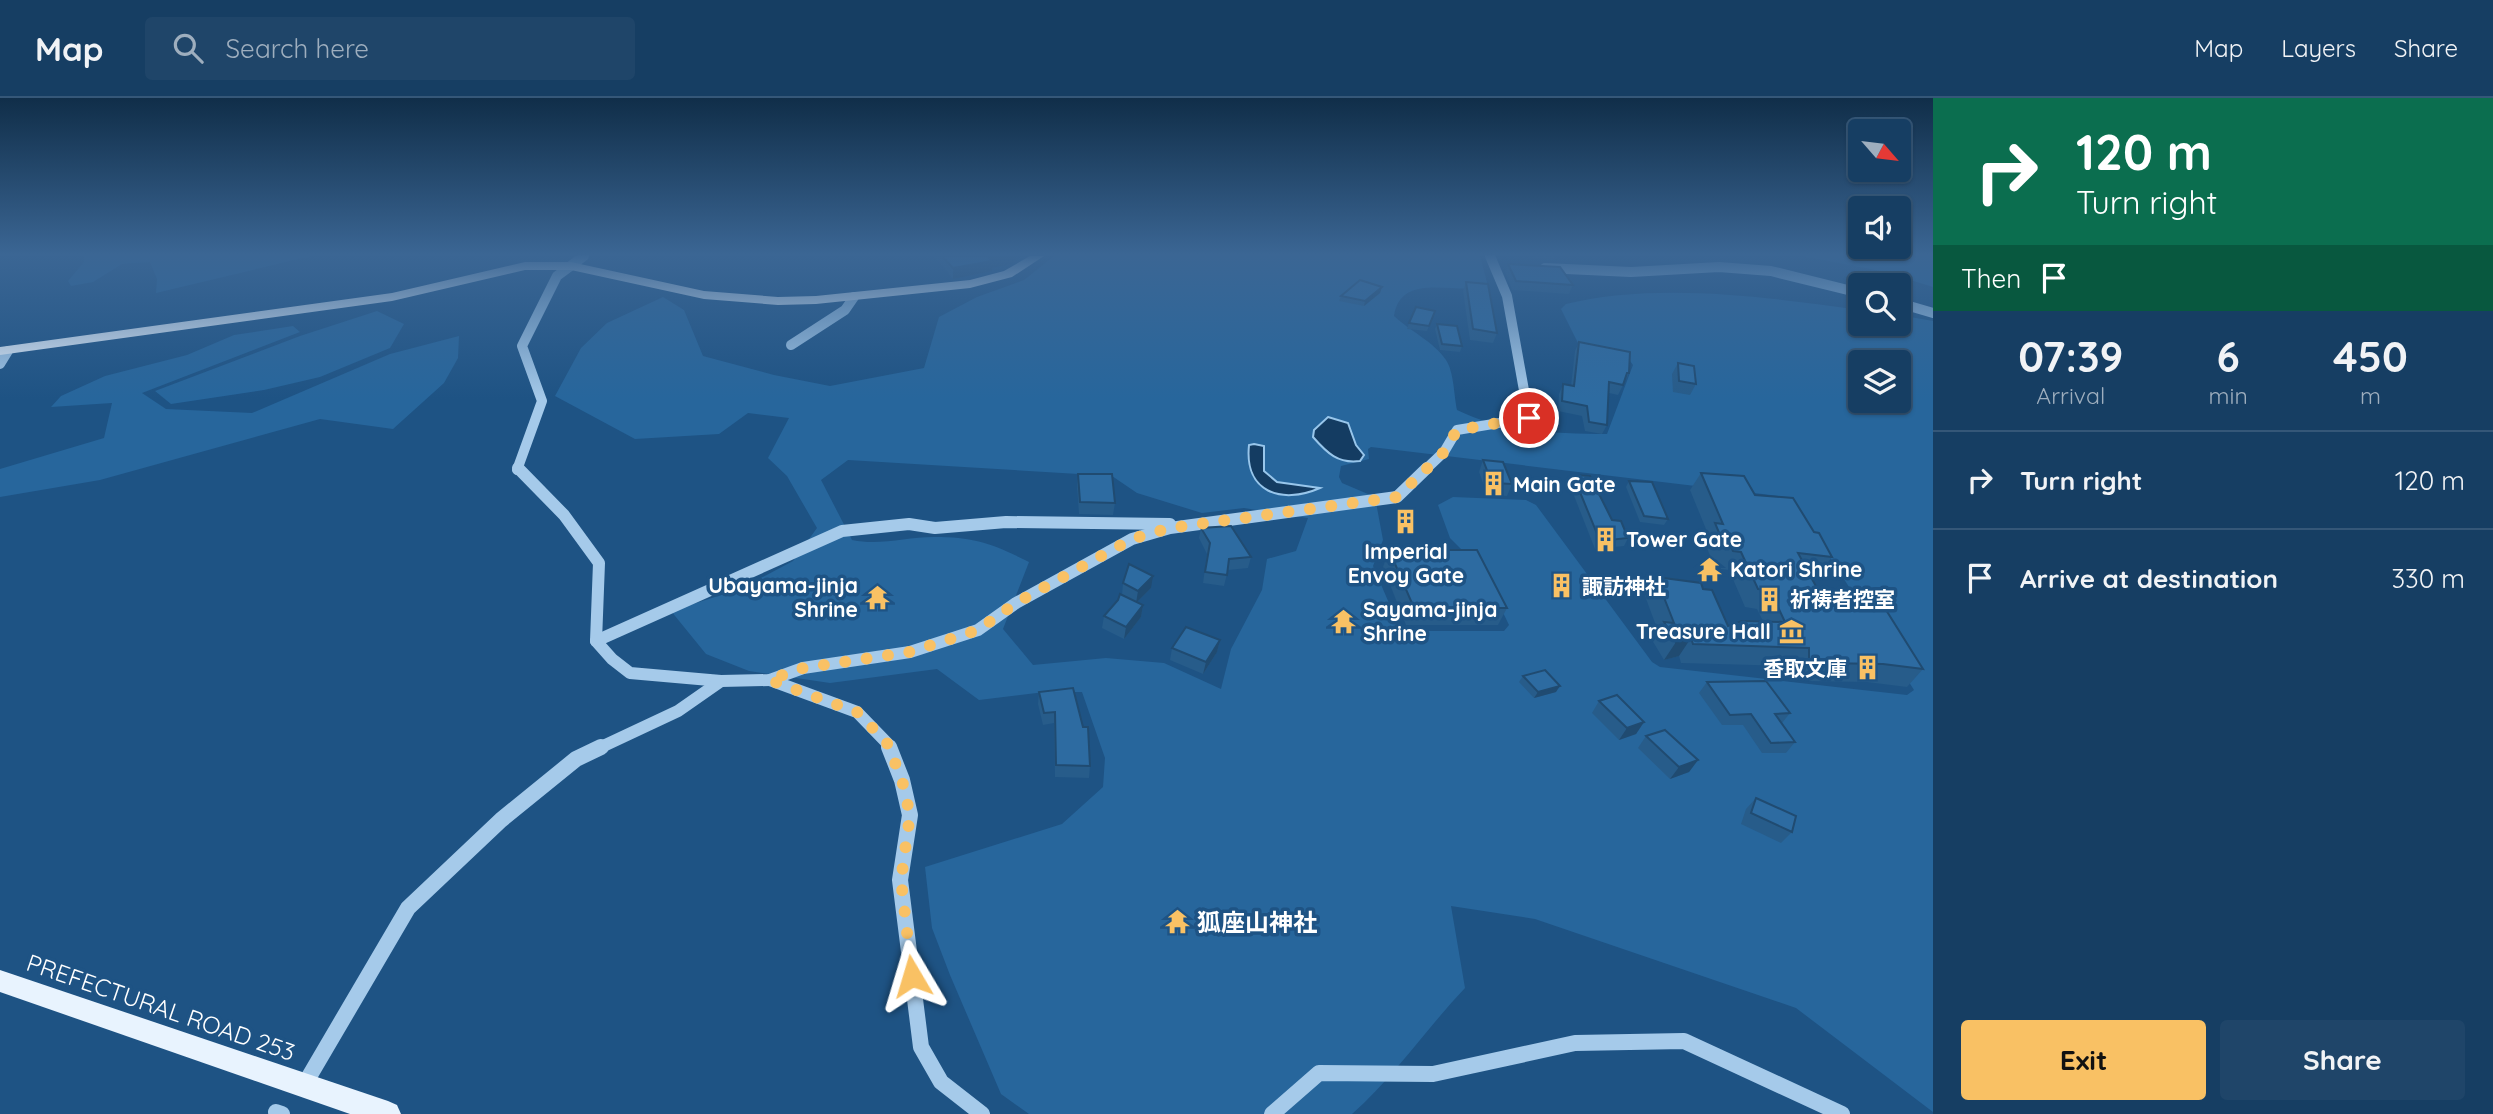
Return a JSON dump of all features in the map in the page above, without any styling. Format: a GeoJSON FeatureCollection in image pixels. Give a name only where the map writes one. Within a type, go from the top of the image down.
{"type":"FeatureCollection","features":[{"type":"Feature","properties":{"kind":"main road"},"geometry":{"type":"LineString","coordinates":[[4,351],[346,303]]}},
{"type":"Feature","properties":{"kind":"main road","name":"PREFECTURAL ROAD 253"},"geometry":{"type":"LineString","coordinates":[[0,981],[388,1114]]}},
{"type":"Feature","properties":{"kind":"street"},"geometry":{"type":"LineString","coordinates":[[543,303],[522,346],[542,401],[517,470],[564,515],[599,563],[596,641],[612,659],[630,673],[721,681],[769,680],[803,668],[910,652],[978,630],[1016,603],[1132,539],[1170,528],[1397,497],[1444,452],[1457,430],[1529,418],[1508,303]]}},
{"type":"Feature","properties":{"kind":"street"},"geometry":{"type":"LineString","coordinates":[[791,345],[845,310],[850,303]]}},
{"type":"Feature","properties":{"kind":"street"},"geometry":{"type":"LineString","coordinates":[[1911,307],[1933,313]]}},
{"type":"Feature","properties":{"kind":"street"},"geometry":{"type":"LineString","coordinates":[[0,364],[4,351]]}},
{"type":"Feature","properties":{"kind":"street"},"geometry":{"type":"LineString","coordinates":[[596,641],[842,531],[909,524],[935,528],[1006,522],[1202,524]]}},
{"type":"Feature","properties":{"kind":"street"},"geometry":{"type":"LineString","coordinates":[[769,680],[857,712],[887,743],[902,780],[910,815],[901,880],[921,1047],[941,1082],[982,1114]]}},
{"type":"Feature","properties":{"kind":"street"},"geometry":{"type":"LineString","coordinates":[[303,1087],[408,908],[501,820],[576,759],[678,711],[721,681]]}},
{"type":"Feature","properties":{"kind":"street"},"geometry":{"type":"LineString","coordinates":[[1272,1114],[1319,1073],[1433,1074],[1574,1043],[1684,1041],[1842,1114]]}},
{"type":"Feature","properties":{"kind":"shaded area"},"geometry":{"type":"Polygon","coordinates":[[[649,303],[673,303],[684,310],[703,356],[774,375],[830,386],[924,368],[939,317],[965,303],[1398,303],[1394,316],[1435,348],[1449,365],[1457,410],[1493,423],[1530,430],[1607,434],[1633,365],[1628,358],[1579,345],[1561,309],[1566,304],[1813,303],[1848,308],[1848,336],[1911,336],[1911,317],[1933,321],[1933,1112],[1796,1008],[1535,919],[1451,906],[1465,988],[1382,1084],[1352,1114],[1029,1114],[1001,1094],[932,928],[925,867],[1062,824],[1103,787],[1105,758],[1082,692],[1045,692],[979,700],[937,669],[830,683],[749,671],[706,654],[671,611],[740,589],[793,561],[817,528],[787,476],[768,458],[789,418],[748,413],[719,434],[635,439],[555,396],[581,348],[607,323],[649,303]],[[1371,447],[1368,449],[1369,459],[1341,466],[1339,477],[1342,483],[1375,497],[1383,540],[1373,566],[1398,624],[1409,631],[1504,631],[1509,625],[1483,571],[1450,538],[1438,505],[1453,497],[1526,500],[1536,505],[1652,662],[1660,667],[1907,695],[1914,690],[1796,503],[1779,496],[1371,447]],[[848,460],[821,480],[852,540],[883,542],[924,537],[961,538],[994,546],[1029,562],[1003,629],[1033,665],[1106,658],[1164,663],[1221,689],[1231,649],[1262,590],[1267,559],[1296,551],[1308,518],[1244,508],[1202,513],[1137,493],[1112,476],[848,460]]]}},
{"type":"Feature","properties":{"kind":"shaded area"},"geometry":{"type":"Polygon","coordinates":[[[377,311],[404,324],[390,348],[320,377],[264,390],[171,404],[155,391],[300,336],[377,311]]]}},
{"type":"Feature","properties":{"kind":"shaded area"},"geometry":{"type":"Polygon","coordinates":[[[293,326],[300,332],[142,393],[166,409],[252,413],[390,354],[459,336],[458,358],[444,383],[393,429],[320,419],[100,480],[0,497],[0,469],[104,438],[112,403],[51,407],[61,396],[105,376],[187,355],[234,335],[293,326]]]}},
{"type":"Feature","properties":{"kind":"shaded area"},"geometry":{"type":"Polygon","coordinates":[[[1328,417],[1348,423],[1356,445],[1364,455],[1360,461],[1339,459],[1313,437],[1314,430],[1328,417]]]}},
{"type":"Feature","properties":{"kind":"shaded area"},"geometry":{"type":"Polygon","coordinates":[[[1249,445],[1264,446],[1264,471],[1277,482],[1320,488],[1292,495],[1279,494],[1259,484],[1252,474],[1249,461],[1249,445]]]}},
{"type":"Feature","properties":{"kind":"building"},"geometry":{"type":"Polygon","coordinates":[[[1469,303],[1492,303],[1497,333],[1473,329],[1469,303]]]}},
{"type":"Feature","properties":{"kind":"building"},"geometry":{"type":"Polygon","coordinates":[[[1416,307],[1435,311],[1429,326],[1409,323],[1416,307]]]}},
{"type":"Feature","properties":{"kind":"building"},"geometry":{"type":"Polygon","coordinates":[[[1437,324],[1457,326],[1462,346],[1442,344],[1437,324]]]}},
{"type":"Feature","properties":{"kind":"building"},"geometry":{"type":"Polygon","coordinates":[[[1579,342],[1630,352],[1629,373],[1623,385],[1609,382],[1607,425],[1589,422],[1587,406],[1562,401],[1563,384],[1574,386],[1579,342]]]}},
{"type":"Feature","properties":{"kind":"building"},"geometry":{"type":"Polygon","coordinates":[[[1678,363],[1694,366],[1696,384],[1679,381],[1678,363]]]}},
{"type":"Feature","properties":{"kind":"building"},"geometry":{"type":"Polygon","coordinates":[[[1483,460],[1503,462],[1512,484],[1492,483],[1483,460]]]}},
{"type":"Feature","properties":{"kind":"building"},"geometry":{"type":"Polygon","coordinates":[[[1701,473],[1744,476],[1755,495],[1793,498],[1814,532],[1819,533],[1832,557],[1798,553],[1825,603],[1886,610],[1923,669],[1883,664],[1809,661],[1809,648],[1693,644],[1691,638],[1676,642],[1664,622],[1674,623],[1656,577],[1701,583],[1703,589],[1712,590],[1728,626],[1742,621],[1785,622],[1770,590],[1758,589],[1741,552],[1733,551],[1729,542],[1722,540],[1715,523],[1723,524],[1701,473]]]}},
{"type":"Feature","properties":{"kind":"building"},"geometry":{"type":"Polygon","coordinates":[[[1078,474],[1112,474],[1115,503],[1080,502],[1078,474]]]}},
{"type":"Feature","properties":{"kind":"building"},"geometry":{"type":"Polygon","coordinates":[[[1573,475],[1590,476],[1612,520],[1621,521],[1628,538],[1600,541],[1573,475]]]}},
{"type":"Feature","properties":{"kind":"building"},"geometry":{"type":"Polygon","coordinates":[[[1629,481],[1652,482],[1668,519],[1644,516],[1629,481]]]}},
{"type":"Feature","properties":{"kind":"building"},"geometry":{"type":"Polygon","coordinates":[[[1231,526],[1251,557],[1229,559],[1227,575],[1205,572],[1210,543],[1201,528],[1231,526]]]}},
{"type":"Feature","properties":{"kind":"building"},"geometry":{"type":"Polygon","coordinates":[[[1389,550],[1477,550],[1507,608],[1414,608],[1389,550]]]}},
{"type":"Feature","properties":{"kind":"building"},"geometry":{"type":"Polygon","coordinates":[[[1129,564],[1153,576],[1138,591],[1123,583],[1129,564]]]}},
{"type":"Feature","properties":{"kind":"building"},"geometry":{"type":"Polygon","coordinates":[[[1120,594],[1143,605],[1126,627],[1104,616],[1120,594]]]}},
{"type":"Feature","properties":{"kind":"building"},"geometry":{"type":"Polygon","coordinates":[[[1186,627],[1220,640],[1206,662],[1172,648],[1186,627]]]}},
{"type":"Feature","properties":{"kind":"building"},"geometry":{"type":"Polygon","coordinates":[[[1545,670],[1560,686],[1538,692],[1523,676],[1545,670]]]}},
{"type":"Feature","properties":{"kind":"building"},"geometry":{"type":"Polygon","coordinates":[[[1766,681],[1790,713],[1775,714],[1795,742],[1771,743],[1751,714],[1730,715],[1707,682],[1766,681]]]}},
{"type":"Feature","properties":{"kind":"building"},"geometry":{"type":"Polygon","coordinates":[[[1073,688],[1083,727],[1088,727],[1090,766],[1056,765],[1055,712],[1044,713],[1039,692],[1073,688]]]}},
{"type":"Feature","properties":{"kind":"building"},"geometry":{"type":"Polygon","coordinates":[[[1617,695],[1644,722],[1627,728],[1599,701],[1617,695]]]}},
{"type":"Feature","properties":{"kind":"building"},"geometry":{"type":"Polygon","coordinates":[[[1665,730],[1698,760],[1679,767],[1646,736],[1665,730]]]}},
{"type":"Feature","properties":{"kind":"building"},"geometry":{"type":"Polygon","coordinates":[[[1756,798],[1796,816],[1792,832],[1751,813],[1756,798]]]}},
{"type":"Feature","properties":{"kind":"place","name":"Main Gate"},"geometry":{"type":"Point","coordinates":[1493,484]}},
{"type":"Feature","properties":{"kind":"place","name":"Imperial Envoy Gate"},"geometry":{"type":"Point","coordinates":[1406,522]}},
{"type":"Feature","properties":{"kind":"place","name":"Tower Gate"},"geometry":{"type":"Point","coordinates":[1606,539]}},
{"type":"Feature","properties":{"kind":"place","name":"Katori Shrine"},"geometry":{"type":"Point","coordinates":[1710,569]}},
{"type":"Feature","properties":{"kind":"place","name":"諏訪神社"},"geometry":{"type":"Point","coordinates":[1562,586]}},
{"type":"Feature","properties":{"kind":"place","name":"Ubayama-jinja Shrine"},"geometry":{"type":"Point","coordinates":[878,597]}},
{"type":"Feature","properties":{"kind":"place","name":"祈祷者控室"},"geometry":{"type":"Point","coordinates":[1770,599]}},
{"type":"Feature","properties":{"kind":"place","name":"Sayama-jinja Shrine"},"geometry":{"type":"Point","coordinates":[1343,621]}},
{"type":"Feature","properties":{"kind":"place","name":"Treasure Hall"},"geometry":{"type":"Point","coordinates":[1791,631]}},
{"type":"Feature","properties":{"kind":"place","name":"香取文庫"},"geometry":{"type":"Point","coordinates":[1867,668]}},
{"type":"Feature","properties":{"kind":"place","name":"狐座山神社"},"geometry":{"type":"Point","coordinates":[1177,922]}},
{"type":"Feature","properties":{"kind":"route"},"geometry":{"type":"LineString","coordinates":[[912,976],[901,880],[910,815],[902,780],[887,743],[857,712],[769,680],[803,668],[910,652],[978,630],[1016,603],[1132,539],[1170,528],[1397,497],[1444,452],[1457,430],[1529,418]]}}]}
